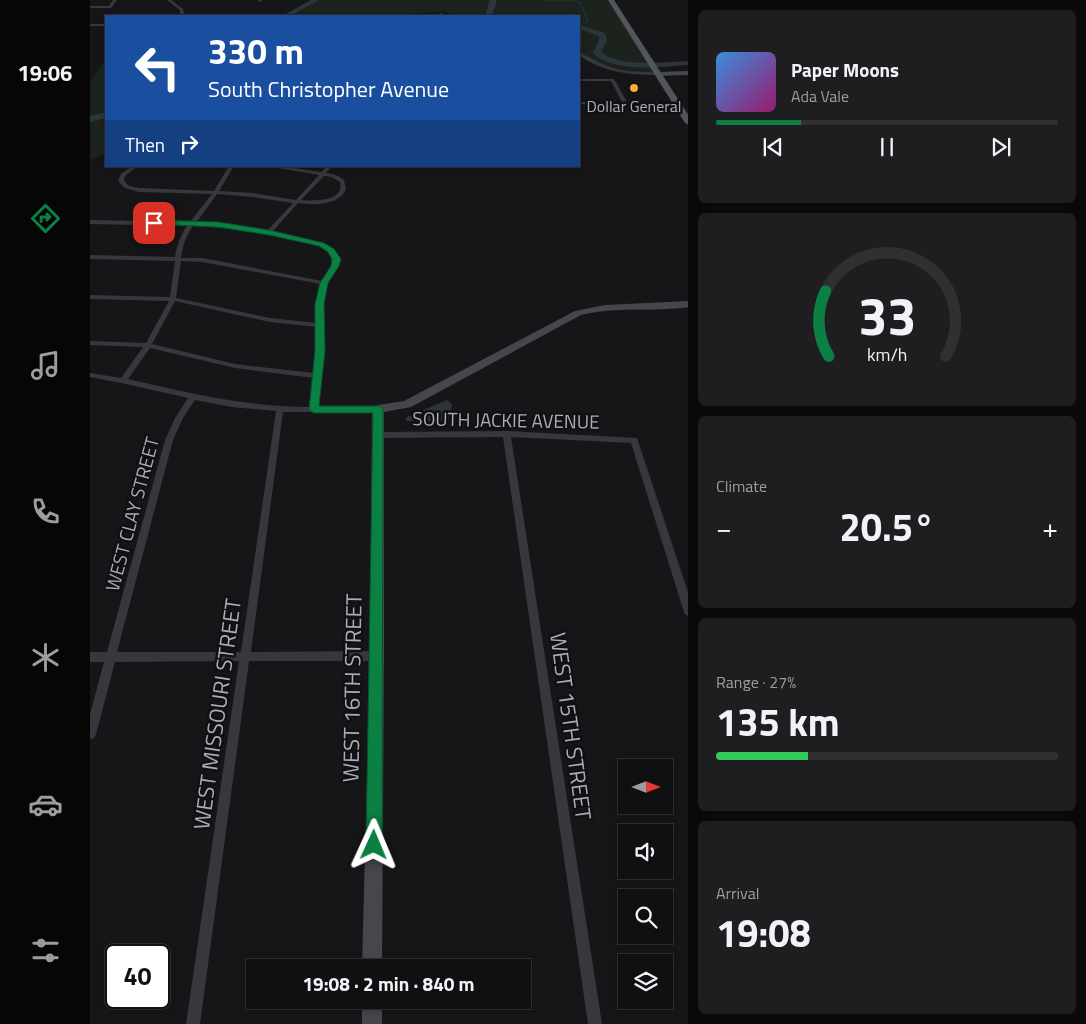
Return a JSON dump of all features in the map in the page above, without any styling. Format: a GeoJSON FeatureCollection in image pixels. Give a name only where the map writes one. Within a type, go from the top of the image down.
{"type":"FeatureCollection","features":[{"type":"Feature","properties":{"kind":"main road"},"geometry":{"type":"LineString","coordinates":[[611,0],[688,124]]}},
{"type":"Feature","properties":{"kind":"street"},"geometry":{"type":"LineString","coordinates":[[90,7],[110,7],[115,0]]}},
{"type":"Feature","properties":{"kind":"street"},"geometry":{"type":"LineString","coordinates":[[169,0],[182,10],[182,15]]}},
{"type":"Feature","properties":{"kind":"street"},"geometry":{"type":"LineString","coordinates":[[91,26],[105,25]]}},
{"type":"Feature","properties":{"kind":"street"},"geometry":{"type":"LineString","coordinates":[[580,54],[600,66],[641,73],[655,71],[688,73]]}},
{"type":"Feature","properties":{"kind":"street"},"geometry":{"type":"LineString","coordinates":[[580,80],[612,80],[625,103]]}},
{"type":"Feature","properties":{"kind":"street"},"geometry":{"type":"LineString","coordinates":[[580,103],[676,103]]}},
{"type":"Feature","properties":{"kind":"street"},"geometry":{"type":"LineString","coordinates":[[135,167],[123,175],[121,182],[135,190],[259,195],[298,202],[327,201],[342,193],[344,186],[341,179],[324,174],[275,167]]}},
{"type":"Feature","properties":{"kind":"street"},"geometry":{"type":"LineString","coordinates":[[124,379],[148,345],[173,299],[182,240],[231,167]]}},
{"type":"Feature","properties":{"kind":"street"},"geometry":{"type":"LineString","coordinates":[[269,232],[329,167]]}},
{"type":"Feature","properties":{"kind":"street"},"geometry":{"type":"LineString","coordinates":[[90,222],[231,226],[269,232],[324,246],[331,251],[336,259],[335,266],[324,283],[320,304],[318,376],[314,410]]}},
{"type":"Feature","properties":{"kind":"street"},"geometry":{"type":"LineString","coordinates":[[90,257],[179,259],[215,262],[324,283]]}},
{"type":"Feature","properties":{"kind":"street"},"geometry":{"type":"LineString","coordinates":[[90,297],[173,299],[270,320],[319,325]]}},
{"type":"Feature","properties":{"kind":"street"},"geometry":{"type":"LineString","coordinates":[[90,375],[124,379],[231,404],[280,409],[378,409],[407,404],[578,313],[601,307],[660,307],[688,304]]}},
{"type":"Feature","properties":{"kind":"street"},"geometry":{"type":"LineString","coordinates":[[90,343],[148,345],[235,366],[318,376]]}},
{"type":"Feature","properties":{"kind":"street","name":"WEST CLAY STREET"},"geometry":{"type":"LineString","coordinates":[[90,734],[169,440],[179,418],[194,395]]}},
{"type":"Feature","properties":{"kind":"street","name":"WEST MISSOURI STREET"},"geometry":{"type":"LineString","coordinates":[[193,1024],[280,409]]}},
{"type":"Feature","properties":{"kind":"street","name":"WEST 16TH STREET"},"geometry":{"type":"LineString","coordinates":[[372,959],[377,656],[378,409]]}},
{"type":"Feature","properties":{"kind":"street","name":"SOUTH JACKIE AVENUE"},"geometry":{"type":"LineString","coordinates":[[378,435],[507,434],[634,440],[688,612]]}},
{"type":"Feature","properties":{"kind":"street","name":"WEST 15TH STREET"},"geometry":{"type":"LineString","coordinates":[[507,434],[595,1024]]}},
{"type":"Feature","properties":{"kind":"street"},"geometry":{"type":"LineString","coordinates":[[90,657],[377,656]]}},
{"type":"Feature","properties":{"kind":"street"},"geometry":{"type":"LineString","coordinates":[[372,1009],[372,1024]]}},
{"type":"Feature","properties":{"kind":"shaded area"},"geometry":{"type":"Polygon","coordinates":[[[316,0],[611,0],[657,74],[616,70],[587,59],[580,54],[580,15],[452,15],[444,11],[400,15],[287,15],[316,0]]]}},
{"type":"Feature","properties":{"kind":"shaded area"},"geometry":{"type":"Polygon","coordinates":[[[105,60],[105,154],[90,159],[90,81],[105,60]]]}},
{"type":"Feature","properties":{"kind":"shaded area"},"geometry":{"type":"Polygon","coordinates":[[[447,400],[452,404],[449,421],[407,421],[405,419],[407,417],[447,400]]]}},
{"type":"Feature","properties":{"kind":"waterway"},"geometry":{"type":"LineString","coordinates":[[287,15],[316,0]]}},
{"type":"Feature","properties":{"kind":"waterway"},"geometry":{"type":"LineString","coordinates":[[488,15],[493,0]]}},
{"type":"Feature","properties":{"kind":"waterway"},"geometry":{"type":"LineString","coordinates":[[545,0],[571,0],[580,3],[588,21],[580,25]]}},
{"type":"Feature","properties":{"kind":"waterway"},"geometry":{"type":"LineString","coordinates":[[580,27],[602,35],[603,40],[597,53],[603,58],[640,64],[688,63]]}},
{"type":"Feature","properties":{"kind":"waterway"},"geometry":{"type":"LineString","coordinates":[[90,119],[105,115]]}},
{"type":"Feature","properties":{"kind":"place","name":"Dollar General"},"geometry":{"type":"Point","coordinates":[634,88]}},
{"type":"Feature","properties":{"kind":"route"},"geometry":{"type":"LineString","coordinates":[[154,223],[218,225],[269,232],[321,244],[333,253],[336,259],[335,266],[324,283],[321,295],[320,351],[314,410],[378,409],[374,845]]}}]}
